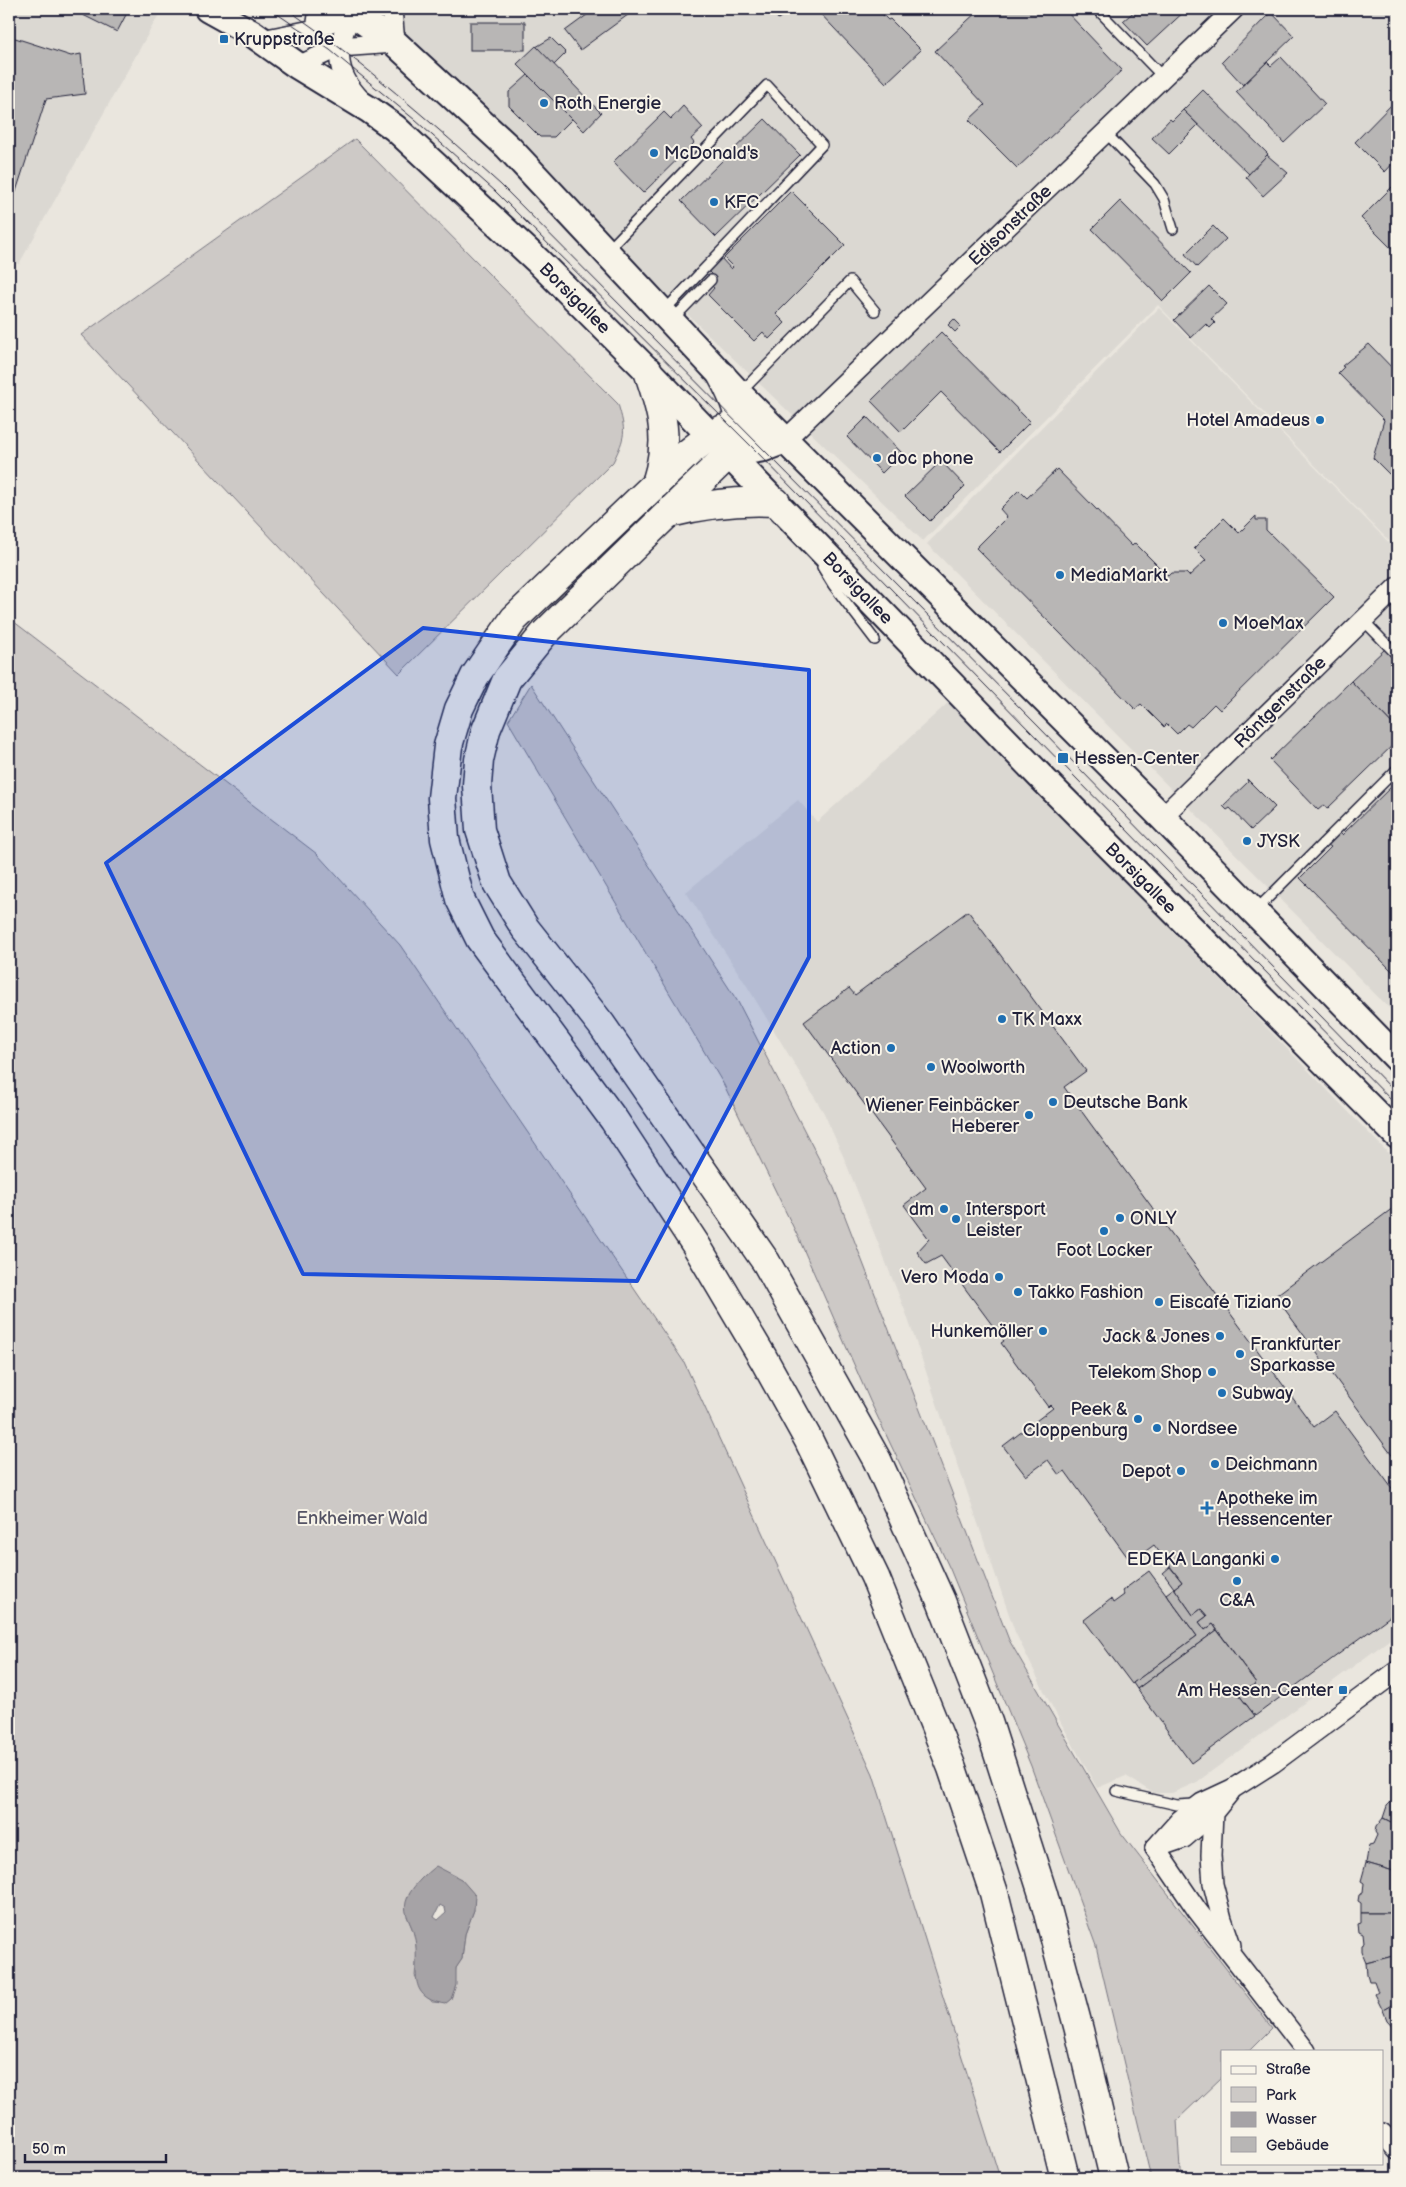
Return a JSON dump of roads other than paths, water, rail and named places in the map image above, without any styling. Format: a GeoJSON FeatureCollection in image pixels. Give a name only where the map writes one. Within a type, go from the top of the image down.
{"type":"FeatureCollection","features":[{"type":"Feature","properties":{"kind":"highway"},"geometry":{"type":"LineString","coordinates":[[648,371],[658,401],[664,428],[663,461],[655,486]]}},
{"type":"Feature","properties":{"kind":"highway"},"geometry":{"type":"LineString","coordinates":[[731,385],[740,424],[739,435],[729,454],[543,635],[507,679],[486,730],[479,760],[478,807],[488,859],[497,883],[525,928],[601,1024],[766,1262],[877,1460],[941,1601],[988,1722],[1043,1894],[1079,2030],[1114,2178]]}},
{"type":"Feature","properties":{"kind":"highway"},"geometry":{"type":"LineString","coordinates":[[785,440],[740,424],[710,435],[688,453],[514,619],[475,676],[459,709],[448,746],[444,772],[442,816],[452,871],[460,899],[480,939],[614,1120],[696,1245],[763,1358],[808,1439],[864,1553],[902,1639],[948,1759],[994,1893],[1065,2178]]}},
{"type":"Feature","properties":{"kind":"highway"},"geometry":{"type":"LineString","coordinates":[[670,513],[692,507],[730,502],[776,502]]}},
{"type":"Feature","properties":{"kind":"main road","name":"Borsigallee"},"geometry":{"type":"LineString","coordinates":[[208,9],[262,40],[298,66],[370,110],[423,152],[538,261],[648,371],[1039,775],[1397,1135]]}},
{"type":"Feature","properties":{"kind":"main road"},"geometry":{"type":"LineString","coordinates":[[352,10],[395,43],[508,147],[731,385],[1162,817],[1397,1058]]}},
{"type":"Feature","properties":{"kind":"main road"},"geometry":{"type":"LineString","coordinates":[[729,454],[764,448],[785,440]]}},
{"type":"Feature","properties":{"kind":"street"},"geometry":{"type":"LineString","coordinates":[[316,29],[319,9]]}},
{"type":"Feature","properties":{"kind":"street"},"geometry":{"type":"LineString","coordinates":[[298,66],[339,47],[395,43],[392,9]]}},
{"type":"Feature","properties":{"kind":"street","name":"Edisonstraße"},"geometry":{"type":"LineString","coordinates":[[785,440],[1234,9]]}},
{"type":"Feature","properties":{"kind":"street"},"geometry":{"type":"LineString","coordinates":[[262,40],[316,29],[352,10]]}},
{"type":"Feature","properties":{"kind":"street"},"geometry":{"type":"LineString","coordinates":[[352,10],[339,47],[341,68],[348,82],[370,110]]}},
{"type":"Feature","properties":{"kind":"street","name":"Röntgenstraße"},"geometry":{"type":"LineString","coordinates":[[1162,817],[1397,587]]}},
{"type":"Feature","properties":{"kind":"street"},"geometry":{"type":"LineString","coordinates":[[1305,2050],[1197,1910],[1155,1848],[1184,1838],[1208,1808],[1232,1789],[1273,1763],[1397,1671]]}},
{"type":"Feature","properties":{"kind":"street"},"geometry":{"type":"LineString","coordinates":[[1208,1808],[1213,1884],[1222,1919],[1239,1965]]}},
{"type":"Feature","properties":{"kind":"street"},"geometry":{"type":"LineString","coordinates":[[1384,2136],[1397,2150]]}},
{"type":"Feature","properties":{"kind":"lane"},"geometry":{"type":"LineString","coordinates":[[1098,9],[1163,77]]}},
{"type":"Feature","properties":{"kind":"lane"},"geometry":{"type":"LineString","coordinates":[[606,252],[767,85],[822,146],[666,317]]}},
{"type":"Feature","properties":{"kind":"lane"},"geometry":{"type":"LineString","coordinates":[[1106,133],[1154,184],[1164,199],[1173,230]]}},
{"type":"Feature","properties":{"kind":"lane"},"geometry":{"type":"LineString","coordinates":[[666,317],[711,280]]}},
{"type":"Feature","properties":{"kind":"lane"},"geometry":{"type":"LineString","coordinates":[[731,385],[850,282],[876,311]]}},
{"type":"Feature","properties":{"kind":"lane"},"geometry":{"type":"LineString","coordinates":[[808,537],[833,585],[875,640]]}},
{"type":"Feature","properties":{"kind":"lane"},"geometry":{"type":"LineString","coordinates":[[1363,620],[1397,655]]}},
{"type":"Feature","properties":{"kind":"lane"},"geometry":{"type":"LineString","coordinates":[[1254,912],[1397,769]]}},
{"type":"Feature","properties":{"kind":"lane"},"geometry":{"type":"LineString","coordinates":[[1116,1791],[1177,1805],[1208,1808]]}},
{"type":"Feature","properties":{"kind":"water"},"geometry":{"type":"Polygon","coordinates":[[[436,1866],[461,1879],[475,1895],[474,1910],[465,1934],[462,1959],[456,1968],[456,1985],[451,1999],[445,2004],[432,2000],[423,1994],[418,1987],[416,1978],[416,1946],[405,1906],[408,1897],[418,1882],[436,1866]],[[440,1905],[434,1917],[438,1920],[446,1913],[445,1908],[440,1905]]]}},
{"type":"Feature","properties":{"kind":"tram line"},"geometry":{"type":"LineString","coordinates":[[270,9],[330,50],[415,120],[495,191],[755,450],[1397,1106]]}},
{"type":"Feature","properties":{"kind":"tram line"},"geometry":{"type":"LineString","coordinates":[[287,9],[370,72],[501,185],[1038,726],[1397,1094]]}},
{"type":"Feature","properties":{"kind":"place","name":"Kruppstraße"},"geometry":{"type":"Point","coordinates":[224,39]}},
{"type":"Feature","properties":{"kind":"place","name":"Roth Energie"},"geometry":{"type":"Point","coordinates":[544,103]}},
{"type":"Feature","properties":{"kind":"place","name":"McDonald's"},"geometry":{"type":"Point","coordinates":[654,153]}},
{"type":"Feature","properties":{"kind":"place","name":"KFC"},"geometry":{"type":"Point","coordinates":[714,202]}},
{"type":"Feature","properties":{"kind":"place","name":"Hotel Amadeus"},"geometry":{"type":"Point","coordinates":[1320,420]}},
{"type":"Feature","properties":{"kind":"place","name":"doc phone"},"geometry":{"type":"Point","coordinates":[877,458]}},
{"type":"Feature","properties":{"kind":"place","name":"MediaMarkt"},"geometry":{"type":"Point","coordinates":[1060,575]}},
{"type":"Feature","properties":{"kind":"place","name":"MoeMax"},"geometry":{"type":"Point","coordinates":[1223,623]}},
{"type":"Feature","properties":{"kind":"place","name":"Hessen-Center"},"geometry":{"type":"Point","coordinates":[1063,758]}},
{"type":"Feature","properties":{"kind":"place","name":"JYSK"},"geometry":{"type":"Point","coordinates":[1247,841]}},
{"type":"Feature","properties":{"kind":"place","name":"TK Maxx"},"geometry":{"type":"Point","coordinates":[1002,1019]}},
{"type":"Feature","properties":{"kind":"place","name":"Action"},"geometry":{"type":"Point","coordinates":[891,1048]}},
{"type":"Feature","properties":{"kind":"place","name":"Woolworth"},"geometry":{"type":"Point","coordinates":[931,1067]}},
{"type":"Feature","properties":{"kind":"place","name":"Deutsche Bank"},"geometry":{"type":"Point","coordinates":[1053,1102]}},
{"type":"Feature","properties":{"kind":"place","name":"Wiener Feinbäcker Heberer"},"geometry":{"type":"Point","coordinates":[1029,1115]}},
{"type":"Feature","properties":{"kind":"place","name":"dm"},"geometry":{"type":"Point","coordinates":[944,1209]}},
{"type":"Feature","properties":{"kind":"place","name":"ONLY"},"geometry":{"type":"Point","coordinates":[1120,1218]}},
{"type":"Feature","properties":{"kind":"place","name":"Intersport Leister"},"geometry":{"type":"Point","coordinates":[956,1219]}},
{"type":"Feature","properties":{"kind":"place","name":"Foot Locker"},"geometry":{"type":"Point","coordinates":[1104,1231]}},
{"type":"Feature","properties":{"kind":"place","name":"Vero Moda"},"geometry":{"type":"Point","coordinates":[999,1277]}},
{"type":"Feature","properties":{"kind":"place","name":"Takko Fashion"},"geometry":{"type":"Point","coordinates":[1018,1292]}},
{"type":"Feature","properties":{"kind":"place","name":"Eiscafé Tiziano"},"geometry":{"type":"Point","coordinates":[1159,1302]}},
{"type":"Feature","properties":{"kind":"place","name":"Hunkemöller"},"geometry":{"type":"Point","coordinates":[1043,1331]}},
{"type":"Feature","properties":{"kind":"place","name":"Jack & Jones"},"geometry":{"type":"Point","coordinates":[1220,1336]}},
{"type":"Feature","properties":{"kind":"place","name":"Frankfurter Sparkasse"},"geometry":{"type":"Point","coordinates":[1240,1354]}},
{"type":"Feature","properties":{"kind":"place","name":"Telekom Shop"},"geometry":{"type":"Point","coordinates":[1212,1372]}},
{"type":"Feature","properties":{"kind":"place","name":"Subway"},"geometry":{"type":"Point","coordinates":[1222,1393]}},
{"type":"Feature","properties":{"kind":"place","name":"Peek & Cloppenburg"},"geometry":{"type":"Point","coordinates":[1138,1419]}},
{"type":"Feature","properties":{"kind":"place","name":"Nordsee"},"geometry":{"type":"Point","coordinates":[1157,1428]}},
{"type":"Feature","properties":{"kind":"place","name":"Deichmann"},"geometry":{"type":"Point","coordinates":[1215,1464]}},
{"type":"Feature","properties":{"kind":"place","name":"Depot"},"geometry":{"type":"Point","coordinates":[1181,1471]}},
{"type":"Feature","properties":{"kind":"place","name":"Apotheke im Hessencenter"},"geometry":{"type":"Point","coordinates":[1207,1508]}},
{"type":"Feature","properties":{"kind":"place","name":"EDEKA Langanki"},"geometry":{"type":"Point","coordinates":[1275,1559]}},
{"type":"Feature","properties":{"kind":"place","name":"C&A"},"geometry":{"type":"Point","coordinates":[1237,1581]}},
{"type":"Feature","properties":{"kind":"place","name":"Am Hessen-Center"},"geometry":{"type":"Point","coordinates":[1343,1690]}},
{"type":"Feature","properties":{"kind":"park label","name":"Enkheimer Wald"},"geometry":{"type":"Point","coordinates":[362,1518]}}]}
